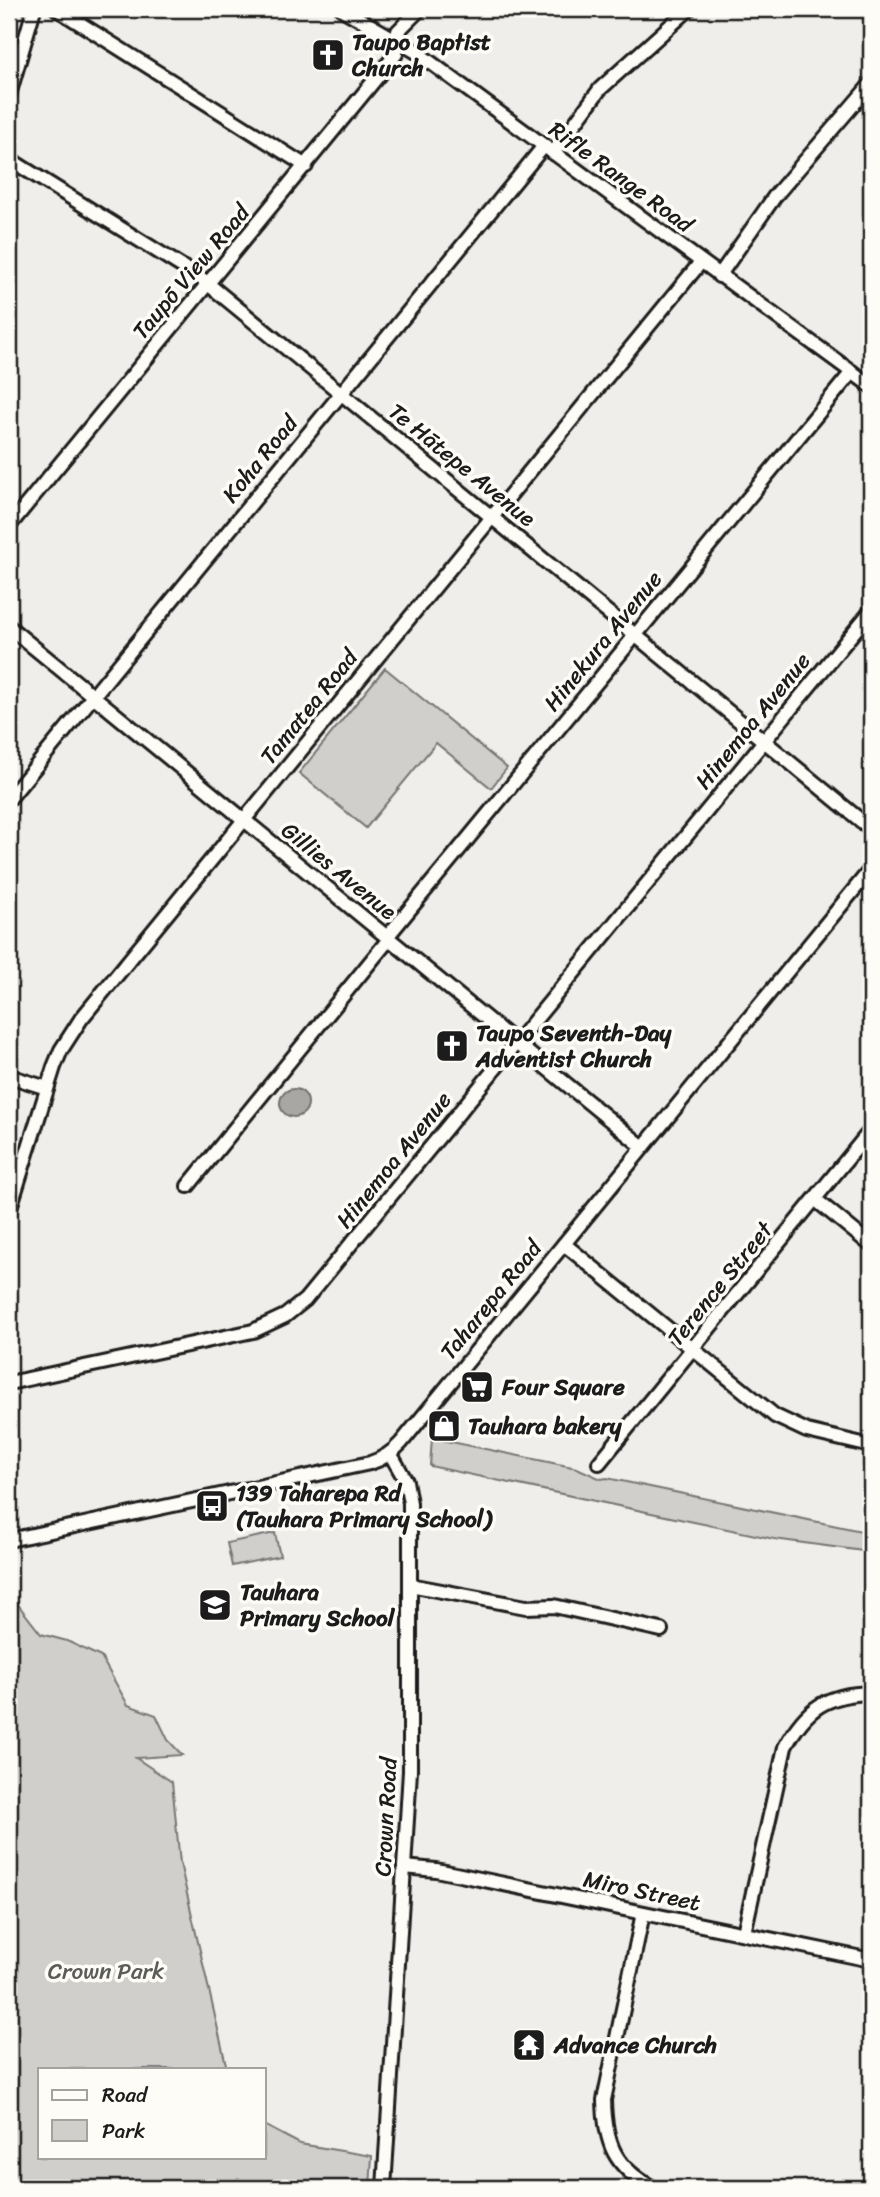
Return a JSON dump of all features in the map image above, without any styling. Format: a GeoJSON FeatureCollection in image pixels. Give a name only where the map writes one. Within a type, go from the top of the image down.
{"type":"FeatureCollection","features":[{"type":"Feature","properties":{"kind":"street"},"geometry":{"type":"LineString","coordinates":[[9,95],[34,9]]}},
{"type":"Feature","properties":{"kind":"street"},"geometry":{"type":"LineString","coordinates":[[57,9],[306,166]]}},
{"type":"Feature","properties":{"kind":"street","name":"Rifle Range Road"},"geometry":{"type":"LineString","coordinates":[[342,9],[397,40],[871,386]]}},
{"type":"Feature","properties":{"kind":"street","name":"Taupō View Road"},"geometry":{"type":"LineString","coordinates":[[9,526],[396,54],[398,31],[420,9]]}},
{"type":"Feature","properties":{"kind":"street","name":"Koha Road"},"geometry":{"type":"LineString","coordinates":[[9,799],[341,394],[600,89],[689,9]]}},
{"type":"Feature","properties":{"kind":"street"},"geometry":{"type":"LineString","coordinates":[[719,276],[775,196],[871,85]]}},
{"type":"Feature","properties":{"kind":"street","name":"Te Hātepe Avenue"},"geometry":{"type":"LineString","coordinates":[[9,159],[208,284],[871,829]]}},
{"type":"Feature","properties":{"kind":"street","name":"Tamatea Road"},"geometry":{"type":"LineString","coordinates":[[9,1211],[47,1087],[61,1050],[81,1019],[701,262]]}},
{"type":"Feature","properties":{"kind":"street","name":"Hinekura Avenue"},"geometry":{"type":"LineString","coordinates":[[188,1186],[852,372]]}},
{"type":"Feature","properties":{"kind":"street","name":"Hinemoa Avenue"},"geometry":{"type":"LineString","coordinates":[[9,1383],[243,1334],[285,1316],[315,1290],[871,611]]}},
{"type":"Feature","properties":{"kind":"street","name":"Gillies Avenue"},"geometry":{"type":"LineString","coordinates":[[9,627],[643,1147]]}},
{"type":"Feature","properties":{"kind":"street","name":"Taharepa Road"},"geometry":{"type":"LineString","coordinates":[[9,1540],[370,1463],[390,1453],[401,1443],[871,869]]}},
{"type":"Feature","properties":{"kind":"street"},"geometry":{"type":"LineString","coordinates":[[9,1076],[47,1087]]}},
{"type":"Feature","properties":{"kind":"street","name":"Terence Street"},"geometry":{"type":"LineString","coordinates":[[599,1463],[871,1130]]}},
{"type":"Feature","properties":{"kind":"street"},"geometry":{"type":"LineString","coordinates":[[816,1200],[871,1245]]}},
{"type":"Feature","properties":{"kind":"street"},"geometry":{"type":"LineString","coordinates":[[564,1244],[758,1404],[793,1427],[871,1446]]}},
{"type":"Feature","properties":{"kind":"street","name":"Crown Road"},"geometry":{"type":"LineString","coordinates":[[384,2188],[410,1771],[409,1492],[401,1470],[390,1453]]}},
{"type":"Feature","properties":{"kind":"street"},"geometry":{"type":"LineString","coordinates":[[410,1585],[526,1607],[554,1606],[661,1630]]}},
{"type":"Feature","properties":{"kind":"street"},"geometry":{"type":"LineString","coordinates":[[744,1933],[779,1767],[795,1728],[807,1713],[821,1704],[839,1696],[871,1693]]}},
{"type":"Feature","properties":{"kind":"street","name":"Miro Street"},"geometry":{"type":"LineString","coordinates":[[404,1867],[436,1870],[871,1960]]}},
{"type":"Feature","properties":{"kind":"street"},"geometry":{"type":"LineString","coordinates":[[643,1913],[604,2100],[607,2136],[613,2152],[634,2184],[653,2188]]}},
{"type":"Feature","properties":{"kind":"green space"},"geometry":{"type":"Polygon","coordinates":[[[385,668],[507,768],[491,788],[436,743],[366,828],[299,773],[385,668]]]}},
{"type":"Feature","properties":{"kind":"green space"},"geometry":{"type":"Polygon","coordinates":[[[432,1438],[577,1468],[601,1479],[607,1478],[871,1533],[871,1552],[774,1539],[430,1466],[432,1438]]]}},
{"type":"Feature","properties":{"kind":"green space"},"geometry":{"type":"Polygon","coordinates":[[[275,1533],[280,1556],[232,1566],[227,1543],[275,1533]]]}},
{"type":"Feature","properties":{"kind":"green space","name":"Crown Park"},"geometry":{"type":"Polygon","coordinates":[[[9,1593],[41,1634],[67,1641],[101,1657],[128,1705],[156,1715],[168,1740],[182,1755],[136,1758],[172,1782],[180,1863],[227,2068],[38,2068],[38,2158],[266,2158],[266,2126],[300,2144],[372,2156],[370,2188],[9,2188],[9,1593]]]}},
{"type":"Feature","properties":{"kind":"shaded area"},"geometry":{"type":"Polygon","coordinates":[[[294,1089],[304,1093],[308,1103],[304,1113],[294,1117],[284,1113],[280,1103],[284,1093],[294,1089]]]}},
{"type":"Feature","properties":{"kind":"place","name":"Taupo Baptist Church"},"geometry":{"type":"Point","coordinates":[328,55]}},
{"type":"Feature","properties":{"kind":"place","name":"Taupo Seventh-Day Adventist Church"},"geometry":{"type":"Point","coordinates":[452,1046]}},
{"type":"Feature","properties":{"kind":"place","name":"Four Square"},"geometry":{"type":"Point","coordinates":[477,1387]}},
{"type":"Feature","properties":{"kind":"place","name":"Tauhara bakery"},"geometry":{"type":"Point","coordinates":[444,1426]}},
{"type":"Feature","properties":{"kind":"place","name":"139 Taharepa Rd (Tauhara Primary School)"},"geometry":{"type":"Point","coordinates":[212,1506]}},
{"type":"Feature","properties":{"kind":"place","name":"Tauhara Primary School"},"geometry":{"type":"Point","coordinates":[215,1605]}},
{"type":"Feature","properties":{"kind":"place","name":"Advance Church"},"geometry":{"type":"Point","coordinates":[529,2045]}}]}
